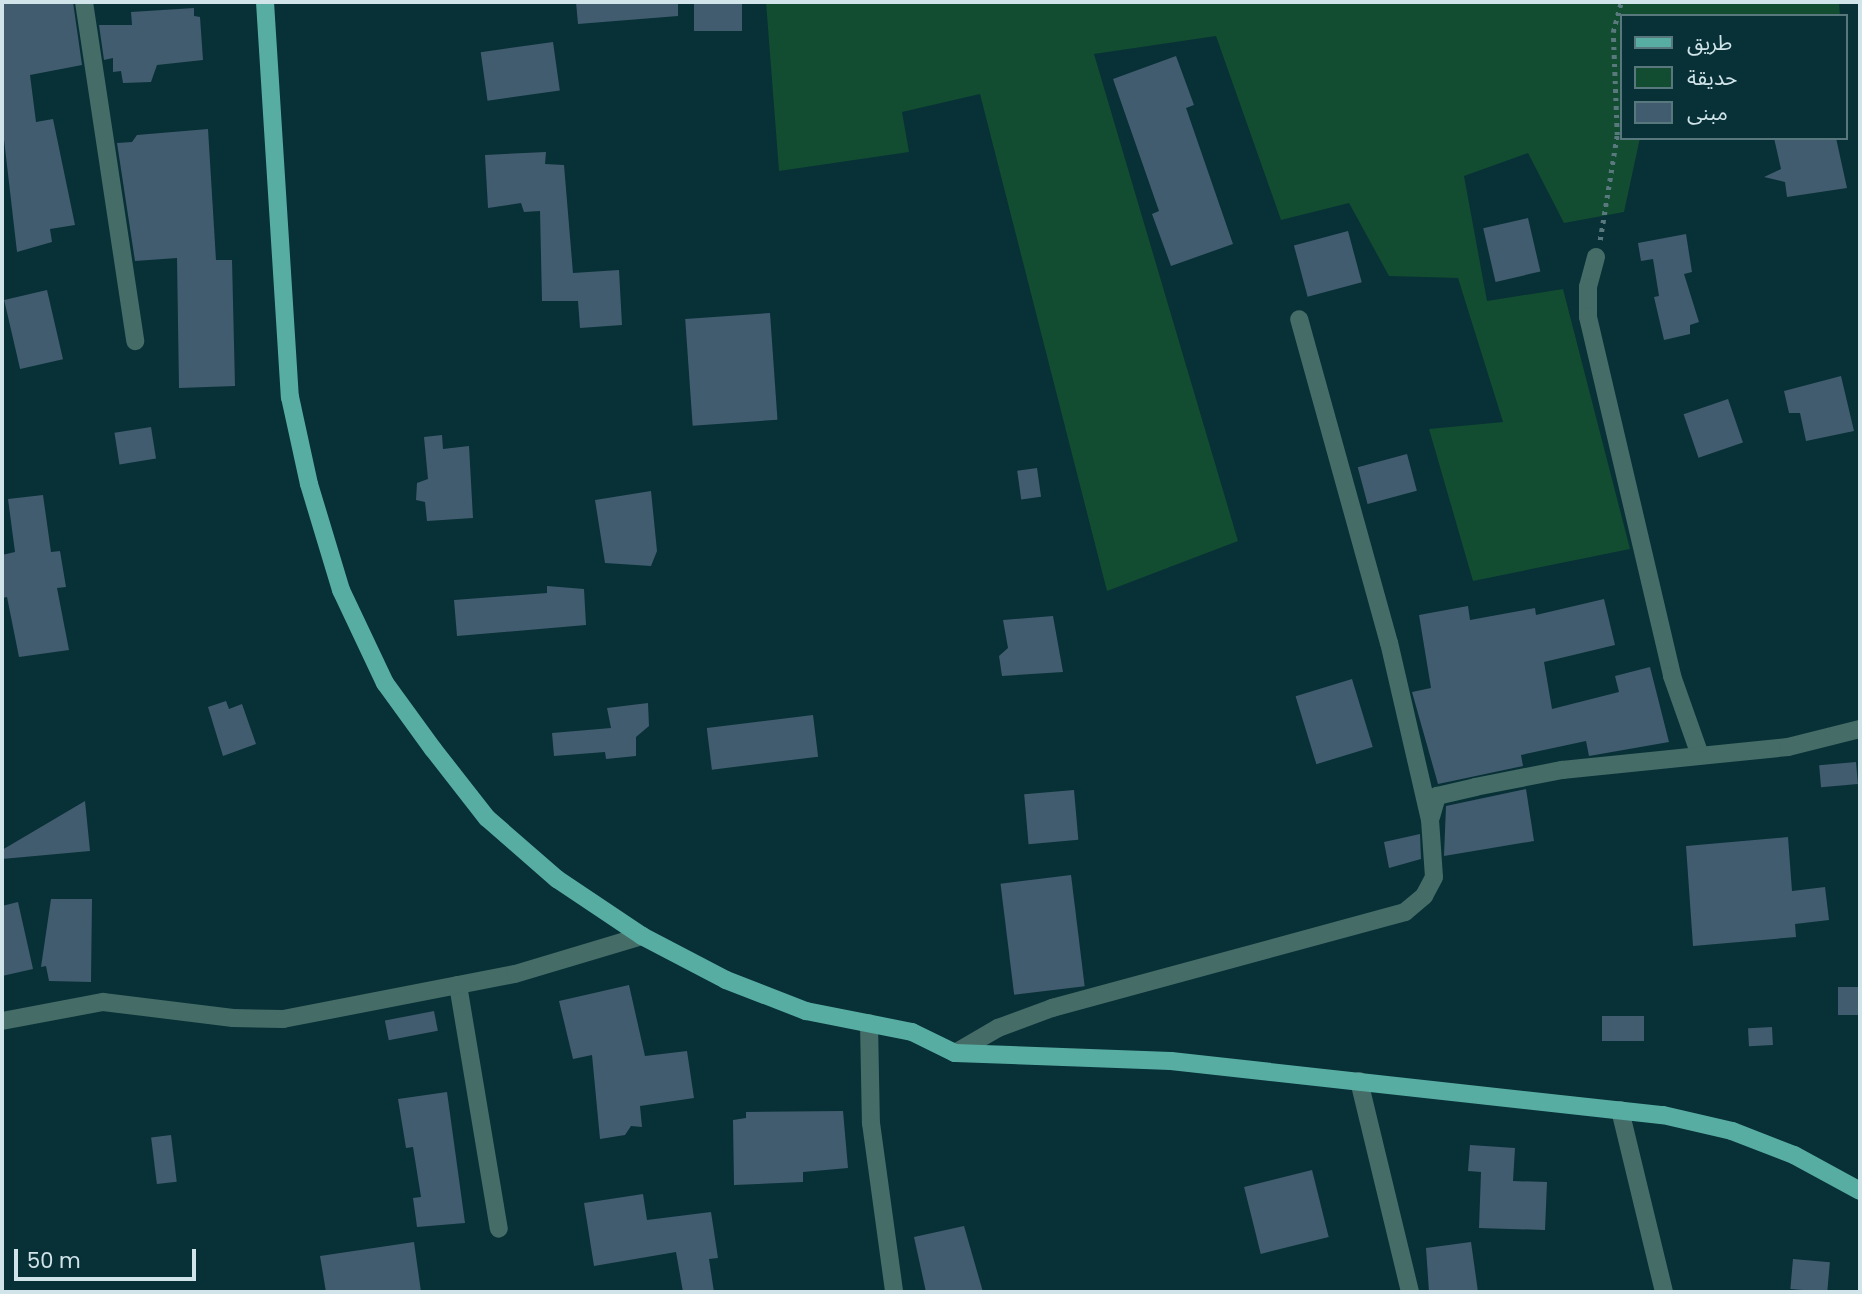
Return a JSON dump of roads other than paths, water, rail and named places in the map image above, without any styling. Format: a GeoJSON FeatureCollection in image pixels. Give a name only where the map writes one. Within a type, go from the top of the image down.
{"type":"FeatureCollection","features":[{"type":"Feature","properties":{"kind":"main road"},"geometry":{"type":"LineString","coordinates":[[265,2],[290,397],[309,484],[341,590],[385,683],[487,818],[557,879],[642,936],[726,980],[806,1011],[912,1032],[955,1053],[1171,1061],[1663,1115],[1732,1131],[1794,1155],[1860,1191]]}},
{"type":"Feature","properties":{"kind":"street"},"geometry":{"type":"LineString","coordinates":[[84,2],[89,64],[135,341]]}},
{"type":"Feature","properties":{"kind":"street"},"geometry":{"type":"LineString","coordinates":[[1596,257],[1588,287],[1588,317],[1672,676],[1700,755]]}},
{"type":"Feature","properties":{"kind":"street"},"geometry":{"type":"LineString","coordinates":[[955,1053],[998,1028],[1052,1008],[1405,912],[1424,896],[1434,877],[1430,820],[1389,643],[1299,319]]}},
{"type":"Feature","properties":{"kind":"street"},"geometry":{"type":"LineString","coordinates":[[1430,820],[1437,796],[1562,770],[1788,747],[1860,729]]}},
{"type":"Feature","properties":{"kind":"street"},"geometry":{"type":"LineString","coordinates":[[2,1020],[103,1002],[233,1018],[283,1019],[570,961],[642,936]]}},
{"type":"Feature","properties":{"kind":"street"},"geometry":{"type":"LineString","coordinates":[[458,985],[499,1229]]}},
{"type":"Feature","properties":{"kind":"street"},"geometry":{"type":"LineString","coordinates":[[869,1023],[871,1123],[894,1292]]}},
{"type":"Feature","properties":{"kind":"street"},"geometry":{"type":"LineString","coordinates":[[1359,1081],[1410,1292]]}},
{"type":"Feature","properties":{"kind":"street"},"geometry":{"type":"LineString","coordinates":[[1620,1110],[1664,1292]]}}]}
